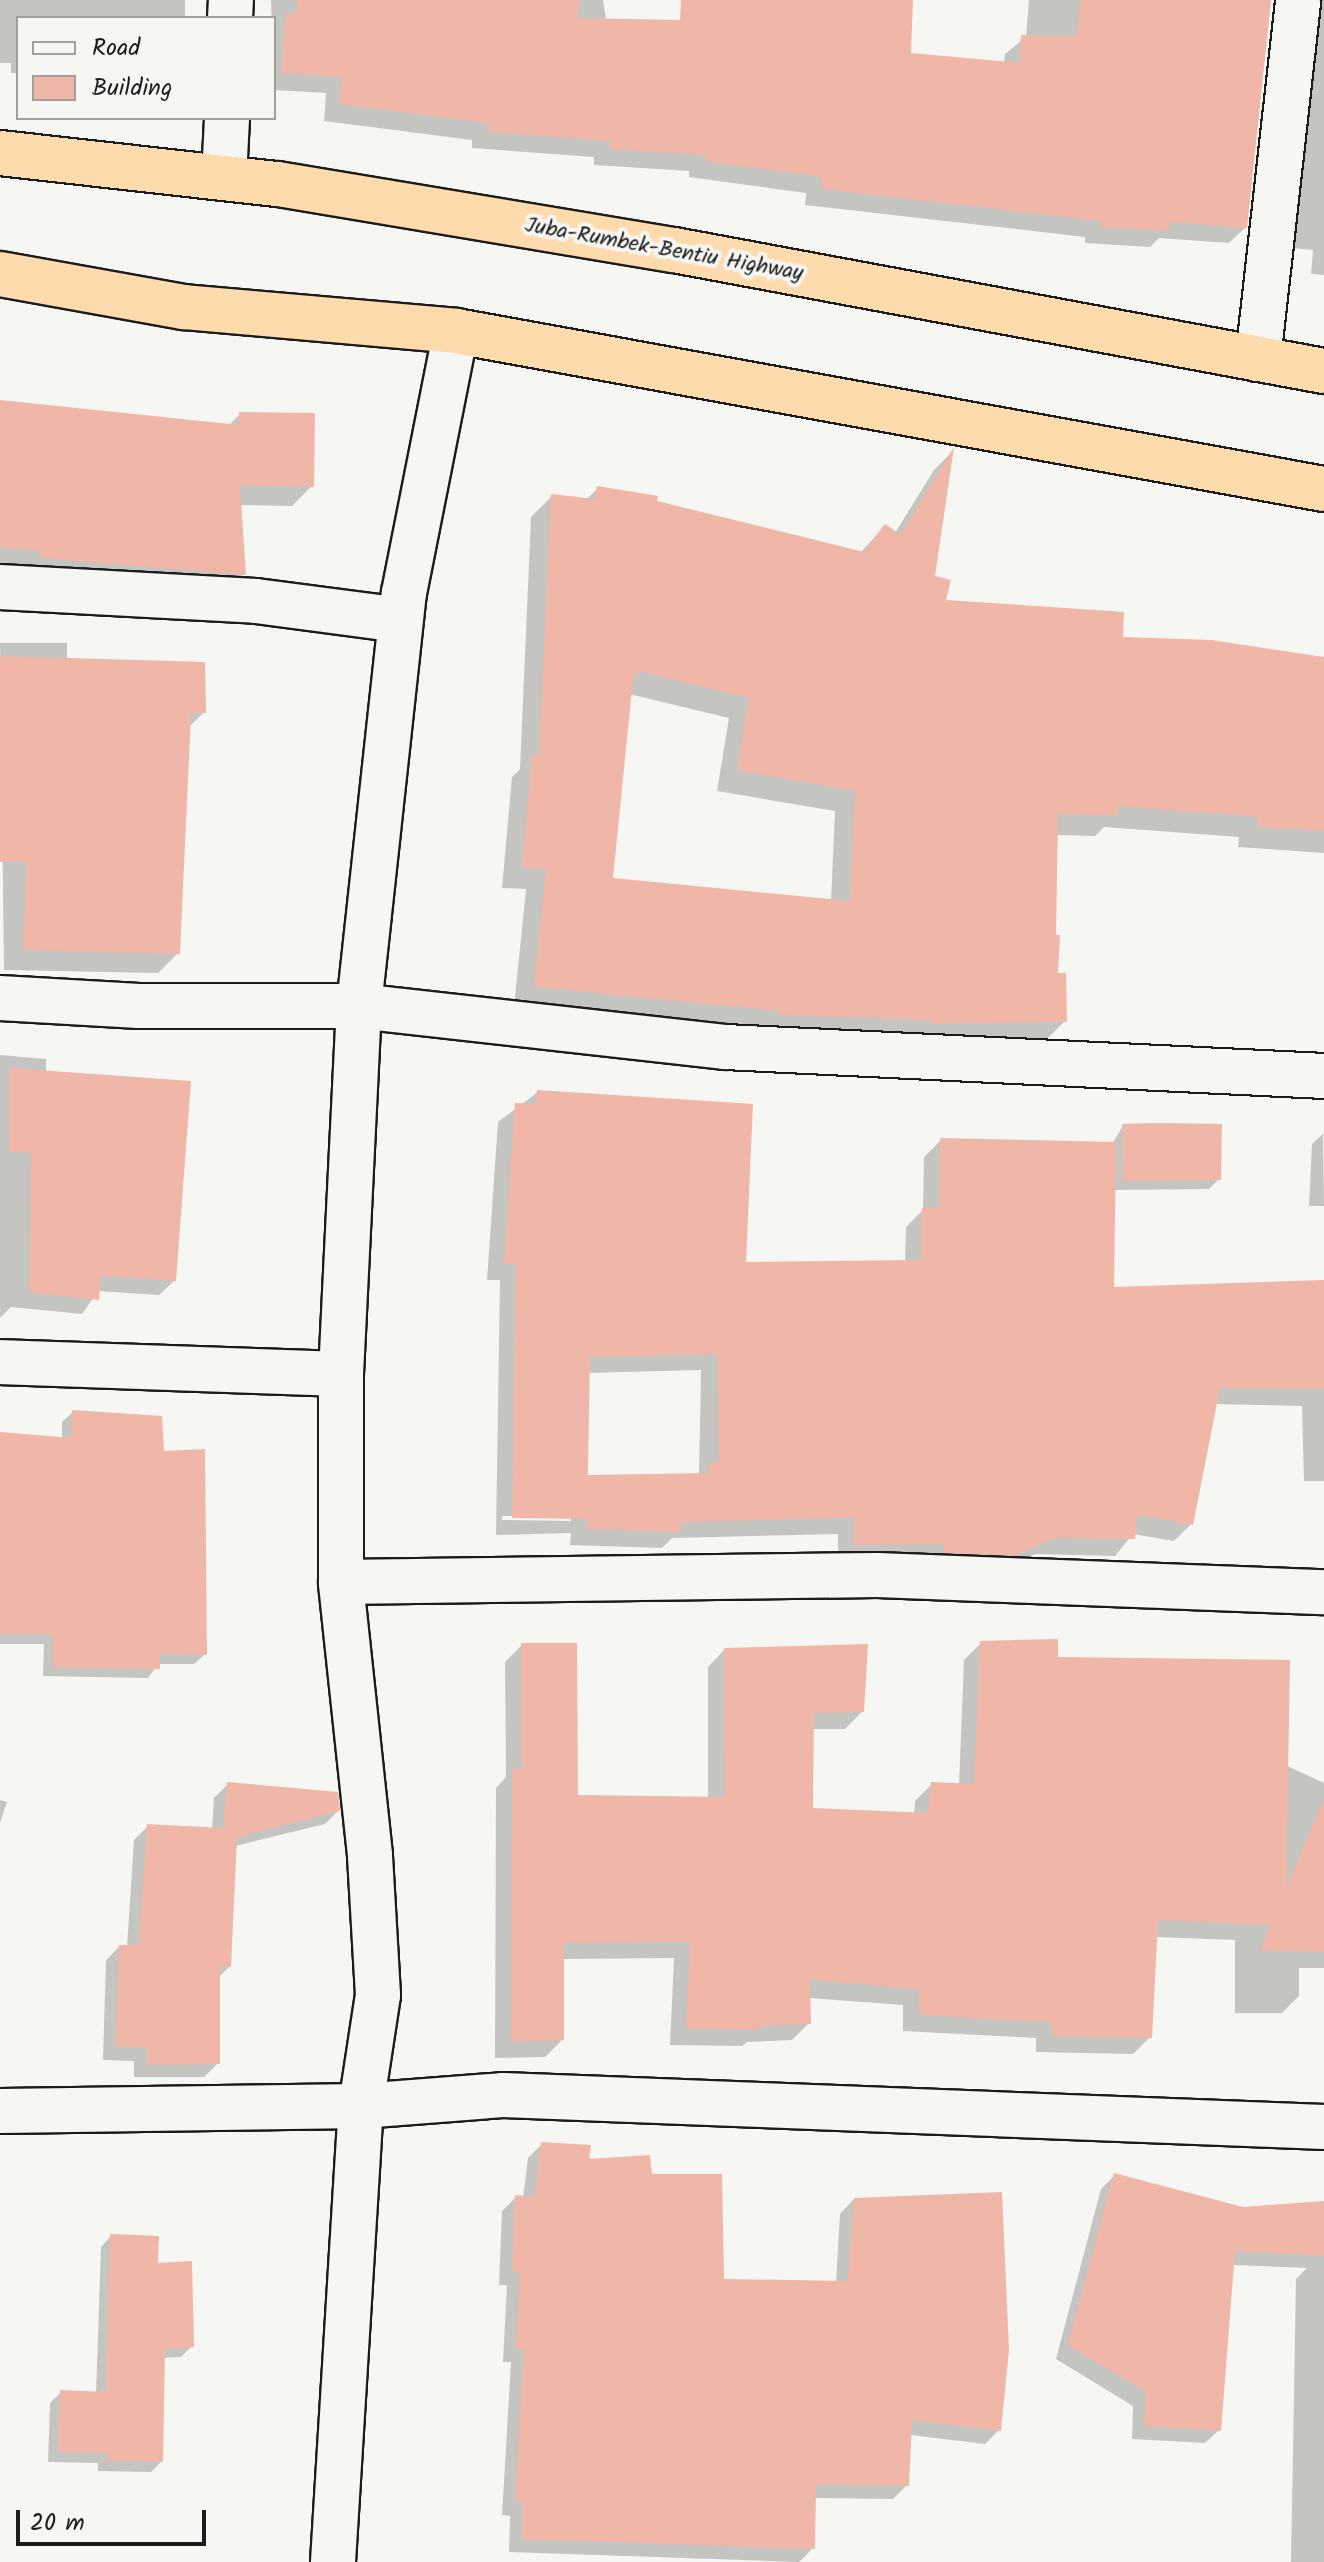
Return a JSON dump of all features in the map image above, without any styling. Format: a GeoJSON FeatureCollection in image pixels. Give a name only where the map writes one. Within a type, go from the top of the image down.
{"type":"FeatureCollection","features":[{"type":"Feature","properties":{"kind":"highway","name":"Juba-Rumbek-Bentiu Highway"},"geometry":{"type":"LineString","coordinates":[[0,153],[224,178],[674,250],[1324,371]]}},
{"type":"Feature","properties":{"kind":"highway"},"geometry":{"type":"LineString","coordinates":[[0,274],[184,307],[456,331],[1324,489]]}},
{"type":"Feature","properties":{"kind":"street"},"geometry":{"type":"LineString","coordinates":[[1258,359],[1298,0]]}},
{"type":"Feature","properties":{"kind":"street"},"geometry":{"type":"LineString","coordinates":[[224,178],[227,120]]}},
{"type":"Feature","properties":{"kind":"street"},"geometry":{"type":"LineString","coordinates":[[333,2562],[361,2106],[378,1995],[370,1855],[341,1582],[341,1374],[359,1006],[400,620],[456,331]]}},
{"type":"Feature","properties":{"kind":"street"},"geometry":{"type":"LineString","coordinates":[[0,587],[256,601],[400,620]]}},
{"type":"Feature","properties":{"kind":"street"},"geometry":{"type":"LineString","coordinates":[[0,998],[139,1006],[359,1006],[725,1047],[1324,1076]]}},
{"type":"Feature","properties":{"kind":"street"},"geometry":{"type":"LineString","coordinates":[[0,1362],[341,1374]]}},
{"type":"Feature","properties":{"kind":"street"},"geometry":{"type":"LineString","coordinates":[[341,1582],[877,1575],[1324,1592]]}},
{"type":"Feature","properties":{"kind":"street"},"geometry":{"type":"LineString","coordinates":[[0,2111],[361,2106],[503,2095],[1324,2127]]}},
{"type":"Feature","properties":{"kind":"building"},"geometry":{"type":"Polygon","coordinates":[[[298,0],[580,0],[578,18],[680,20],[681,0],[913,0],[911,53],[1020,63],[1021,35],[1077,36],[1080,0],[1271,0],[1247,228],[1170,222],[1169,231],[1101,227],[1101,221],[821,189],[822,177],[705,161],[705,155],[610,149],[610,141],[488,132],[488,123],[339,104],[342,77],[281,73],[286,13],[296,14],[298,0]]]}},
{"type":"Feature","properties":{"kind":"building"},"geometry":{"type":"Polygon","coordinates":[[[0,400],[239,425],[239,412],[315,413],[314,487],[240,485],[246,575],[40,558],[41,551],[0,547],[0,400]]]}},
{"type":"Feature","properties":{"kind":"building"},"geometry":{"type":"Polygon","coordinates":[[[954,447],[935,576],[951,580],[946,600],[1124,612],[1123,637],[1211,640],[1324,657],[1324,831],[1258,827],[1258,817],[1118,806],[1118,816],[1058,814],[1056,935],[1060,935],[1058,973],[1066,973],[1067,1022],[930,1024],[930,1020],[779,1015],[779,1011],[534,987],[546,869],[522,868],[532,754],[539,755],[551,494],[595,499],[597,486],[658,496],[657,501],[864,552],[885,524],[901,535],[954,447]],[[638,671],[633,679],[613,878],[850,901],[855,791],[737,770],[749,698],[638,671]]]}},
{"type":"Feature","properties":{"kind":"building"},"geometry":{"type":"Polygon","coordinates":[[[0,656],[205,662],[206,713],[191,713],[180,954],[23,950],[27,862],[0,862],[0,656]]]}},
{"type":"Feature","properties":{"kind":"building"},"geometry":{"type":"Polygon","coordinates":[[[10,1068],[191,1081],[176,1281],[101,1276],[99,1300],[29,1293],[31,1152],[9,1152],[10,1068]]]}},
{"type":"Feature","properties":{"kind":"building"},"geometry":{"type":"Polygon","coordinates":[[[537,1090],[753,1104],[746,1262],[921,1260],[922,1208],[939,1208],[940,1138],[1116,1142],[1114,1287],[1324,1280],[1324,1389],[1220,1388],[1193,1525],[1137,1515],[1135,1539],[1054,1538],[1018,1555],[944,1553],[944,1544],[854,1545],[854,1518],[681,1522],[681,1532],[587,1529],[588,1475],[709,1473],[709,1463],[719,1462],[717,1354],[590,1357],[587,1519],[512,1518],[516,1264],[504,1264],[515,1103],[536,1104],[537,1090]]]}},
{"type":"Feature","properties":{"kind":"building"},"geometry":{"type":"Polygon","coordinates":[[[1122,1124],[1222,1124],[1221,1180],[1123,1181],[1122,1124]]]}},
{"type":"Feature","properties":{"kind":"building"},"geometry":{"type":"Polygon","coordinates":[[[72,1410],[162,1416],[164,1451],[205,1449],[207,1655],[160,1654],[160,1669],[53,1667],[53,1634],[0,1634],[0,1432],[71,1438],[72,1410]]]}},
{"type":"Feature","properties":{"kind":"building"},"geometry":{"type":"Polygon","coordinates":[[[1058,1639],[1058,1657],[1290,1660],[1286,1888],[1324,1799],[1324,1952],[1260,1951],[1271,1925],[1158,1920],[1152,2038],[1052,2036],[1052,2022],[919,2015],[919,1989],[810,1980],[811,2024],[761,2026],[761,2030],[686,2029],[690,1942],[564,1943],[564,2040],[511,2042],[512,1769],[522,1769],[521,1643],[577,1643],[578,1795],[725,1797],[724,1648],[868,1644],[864,1712],[814,1713],[813,1808],[928,1813],[931,1782],[974,1784],[980,1641],[1058,1639]]]}},
{"type":"Feature","properties":{"kind":"building"},"geometry":{"type":"Polygon","coordinates":[[[227,1782],[338,1792],[340,1811],[237,1837],[231,1967],[220,1967],[220,2064],[147,2065],[147,2048],[116,2047],[119,1945],[139,1945],[147,1824],[223,1828],[227,1782]]]}},
{"type":"Feature","properties":{"kind":"building"},"geometry":{"type":"Polygon","coordinates":[[[541,2142],[591,2145],[589,2159],[650,2155],[652,2174],[722,2174],[724,2279],[848,2281],[854,2198],[1002,2192],[1009,2350],[1001,2431],[912,2420],[909,2486],[816,2484],[815,2549],[522,2539],[523,2502],[515,2502],[524,2349],[516,2349],[520,2272],[512,2272],[515,2195],[535,2197],[541,2142]]]}},
{"type":"Feature","properties":{"kind":"building"},"geometry":{"type":"Polygon","coordinates":[[[1114,2173],[1243,2207],[1324,2201],[1324,2256],[1235,2251],[1221,2431],[1144,2426],[1146,2392],[1068,2345],[1114,2173]]]}},
{"type":"Feature","properties":{"kind":"building"},"geometry":{"type":"Polygon","coordinates":[[[110,2234],[159,2236],[158,2263],[192,2261],[194,2347],[165,2349],[163,2462],[107,2461],[108,2453],[58,2452],[60,2390],[106,2392],[110,2234]]]}}]}
